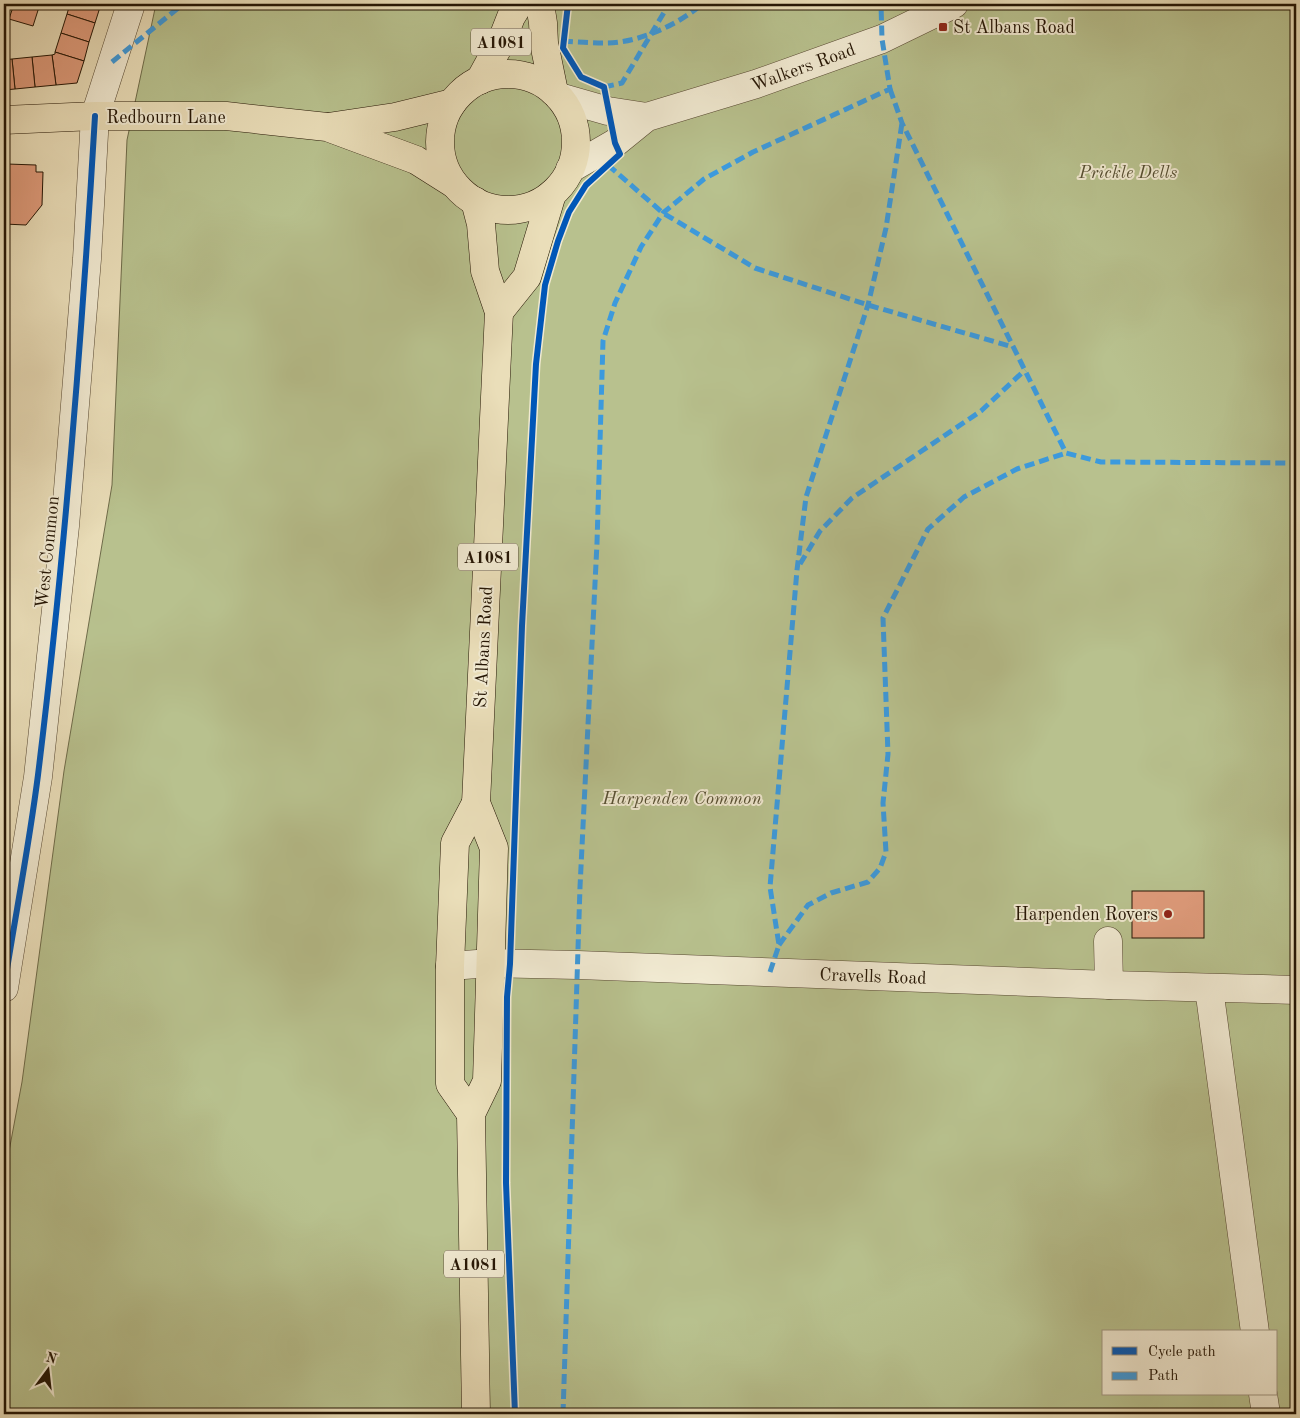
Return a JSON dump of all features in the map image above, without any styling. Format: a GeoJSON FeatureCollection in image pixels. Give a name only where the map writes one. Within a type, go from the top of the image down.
{"type":"FeatureCollection","features":[{"type":"Feature","properties":{"kind":"main road","name":"A1081"},"geometry":{"type":"LineString","coordinates":[[480,80],[519,4]]}},
{"type":"Feature","properties":{"kind":"main road","name":"A1081"},"geometry":{"type":"LineString","coordinates":[[540,4],[544,42],[557,94]]}},
{"type":"Feature","properties":{"kind":"main road"},"geometry":{"type":"LineString","coordinates":[[499,75],[518,75],[537,81],[557,94],[570,113],[575,132],[575,151],[570,169],[563,182],[552,194],[535,204],[515,210],[494,209],[475,202],[454,184],[444,165],[440,144],[442,122],[452,103],[464,89],[480,80],[499,75]]}},
{"type":"Feature","properties":{"kind":"main road","name":"Redbourn Lane"},"geometry":{"type":"LineString","coordinates":[[327,127],[396,116],[452,103]]}},
{"type":"Feature","properties":{"kind":"main road","name":"Redbourn Lane"},"geometry":{"type":"LineString","coordinates":[[4,120],[95,116],[226,116],[327,127],[416,160],[454,184]]}},
{"type":"Feature","properties":{"kind":"main road"},"geometry":{"type":"LineString","coordinates":[[499,312],[527,277],[552,194]]}},
{"type":"Feature","properties":{"kind":"main road","name":"St Albans Road"},"geometry":{"type":"LineString","coordinates":[[475,202],[481,224],[485,271],[499,312],[476,803],[494,848],[487,1081],[471,1114],[476,1414]]}},
{"type":"Feature","properties":{"kind":"main road","name":"St Albans Road"},"geometry":{"type":"LineString","coordinates":[[471,1114],[450,1084],[450,966],[454,843],[476,803]]}},
{"type":"Feature","properties":{"kind":"street","name":"West Common"},"geometry":{"type":"LineString","coordinates":[[4,988],[38,777],[64,536],[87,259],[95,116],[131,4]]}},
{"type":"Feature","properties":{"kind":"street","name":"Walkers Road"},"geometry":{"type":"LineString","coordinates":[[570,169],[615,143],[647,117],[756,84],[882,39],[954,4]]}},
{"type":"Feature","properties":{"kind":"street","name":"Walkers Road"},"geometry":{"type":"LineString","coordinates":[[557,94],[608,111],[647,117]]}},
{"type":"Feature","properties":{"kind":"street"},"geometry":{"type":"LineString","coordinates":[[1108,942],[1109,985]]}},
{"type":"Feature","properties":{"kind":"street","name":"Cravells Road"},"geometry":{"type":"LineString","coordinates":[[450,966],[491,964],[606,966],[1109,985],[1296,990]]}},
{"type":"Feature","properties":{"kind":"street"},"geometry":{"type":"LineString","coordinates":[[1209,988],[1255,1330]]}},
{"type":"Feature","properties":{"kind":"street"},"geometry":{"type":"LineString","coordinates":[[1263,1396],[1266,1414]]}},
{"type":"Feature","properties":{"kind":"green space","name":"Harpenden Common"},"geometry":{"type":"Polygon","coordinates":[[[156,4],[1296,4],[1296,1414],[4,1414],[4,1178],[22,1082],[64,771],[112,485],[127,140],[156,4]]]}},
{"type":"Feature","properties":{"kind":"building"},"geometry":{"type":"Polygon","coordinates":[[[14,4],[40,4],[33,26],[9,19],[14,4]]]}},
{"type":"Feature","properties":{"kind":"building"},"geometry":{"type":"Polygon","coordinates":[[[70,4],[101,4],[95,23],[67,14],[70,4]]]}},
{"type":"Feature","properties":{"kind":"building"},"geometry":{"type":"Polygon","coordinates":[[[67,14],[95,23],[89,42],[61,33],[67,14]]]}},
{"type":"Feature","properties":{"kind":"building"},"geometry":{"type":"Polygon","coordinates":[[[61,33],[89,42],[84,61],[55,52],[61,33]]]}},
{"type":"Feature","properties":{"kind":"building"},"geometry":{"type":"Polygon","coordinates":[[[55,52],[84,61],[77,83],[56,85],[52,55],[55,52]]]}},
{"type":"Feature","properties":{"kind":"building"},"geometry":{"type":"Polygon","coordinates":[[[52,55],[56,85],[35,87],[32,57],[52,55]]]}},
{"type":"Feature","properties":{"kind":"building"},"geometry":{"type":"Polygon","coordinates":[[[32,57],[35,87],[15,89],[12,59],[32,57]]]}},
{"type":"Feature","properties":{"kind":"building"},"geometry":{"type":"Polygon","coordinates":[[[12,59],[15,89],[4,90],[4,60],[12,59]]]}},
{"type":"Feature","properties":{"kind":"building"},"geometry":{"type":"Polygon","coordinates":[[[7,164],[36,165],[36,172],[43,172],[42,205],[26,225],[4,224],[4,171],[6,171],[7,164]]]}},
{"type":"Feature","properties":{"kind":"building","name":"Harpenden Rovers"},"geometry":{"type":"Polygon","coordinates":[[[1132,891],[1204,891],[1204,938],[1132,938],[1132,891]]]}},
{"type":"Feature","properties":{"kind":"marked path"},"geometry":{"type":"LineString","coordinates":[[112,62],[183,4]]}},
{"type":"Feature","properties":{"kind":"marked path"},"geometry":{"type":"LineString","coordinates":[[604,87],[622,83],[669,4]]}},
{"type":"Feature","properties":{"kind":"marked path"},"geometry":{"type":"LineString","coordinates":[[563,41],[606,43],[631,40],[670,26],[702,4]]}},
{"type":"Feature","properties":{"kind":"marked path"},"geometry":{"type":"LineString","coordinates":[[563,1414],[580,887],[597,543],[603,341],[615,303],[641,247],[663,213],[704,179],[753,152],[890,89],[882,39],[881,4]]}},
{"type":"Feature","properties":{"kind":"marked path"},"geometry":{"type":"LineString","coordinates":[[890,89],[902,123],[1066,453],[1101,462],[1296,463]]}},
{"type":"Feature","properties":{"kind":"marked path"},"geometry":{"type":"LineString","coordinates":[[770,972],[779,945],[770,887],[797,570],[806,497],[868,305],[886,228],[902,123]]}},
{"type":"Feature","properties":{"kind":"marked path"},"geometry":{"type":"LineString","coordinates":[[608,165],[663,213],[755,268],[868,305],[1013,347]]}},
{"type":"Feature","properties":{"kind":"marked path"},"geometry":{"type":"LineString","coordinates":[[800,564],[820,531],[852,498],[981,411],[1025,370]]}},
{"type":"Feature","properties":{"kind":"marked path"},"geometry":{"type":"LineString","coordinates":[[779,945],[808,905],[831,893],[868,882],[880,868],[886,852],[883,803],[888,754],[883,618],[928,529],[964,497],[1017,469],[1066,453]]}},
{"type":"Feature","properties":{"kind":"cycle path"},"geometry":{"type":"LineString","coordinates":[[515,1414],[506,1183],[507,997],[510,964],[522,626],[536,364],[545,285],[569,212],[586,185],[620,154],[615,143],[604,87],[581,77],[563,48],[568,4]]}},
{"type":"Feature","properties":{"kind":"cycle path"},"geometry":{"type":"LineString","coordinates":[[4,988],[34,802],[48,693],[78,363],[95,116]]}},
{"type":"Feature","properties":{"kind":"place","name":"St Albans Road"},"geometry":{"type":"Point","coordinates":[943,27]}},
{"type":"Feature","properties":{"kind":"place","name":"Harpenden Rovers"},"geometry":{"type":"Point","coordinates":[1168,914]}},
{"type":"Feature","properties":{"kind":"park label","name":"Prickle Dells"},"geometry":{"type":"Point","coordinates":[1128,172]}}]}
